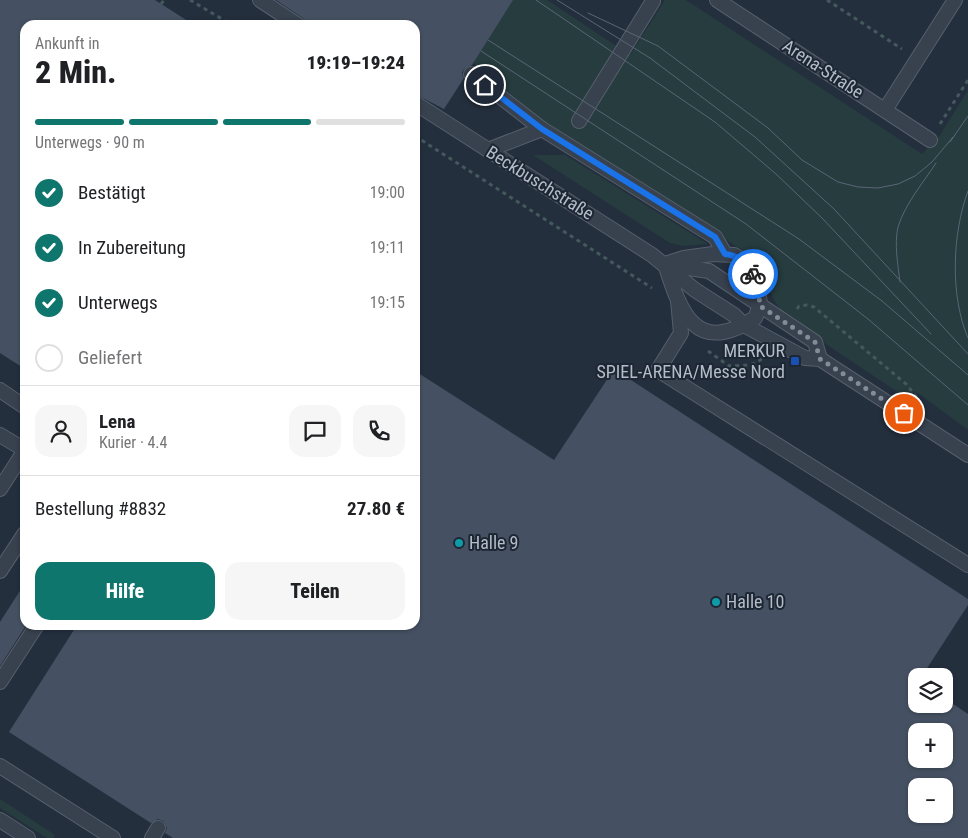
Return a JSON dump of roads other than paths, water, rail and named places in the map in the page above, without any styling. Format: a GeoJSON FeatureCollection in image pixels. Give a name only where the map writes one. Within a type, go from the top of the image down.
{"type":"FeatureCollection","features":[{"type":"Feature","properties":{"kind":"lane"},"geometry":{"type":"LineString","coordinates":[[260,0],[290,20]]}},
{"type":"Feature","properties":{"kind":"lane"},"geometry":{"type":"LineString","coordinates":[[645,0],[654,0]]}},
{"type":"Feature","properties":{"kind":"lane"},"geometry":{"type":"LineString","coordinates":[[579,121],[654,0]]}},
{"type":"Feature","properties":{"kind":"lane","name":"Arena-Straße"},"geometry":{"type":"LineString","coordinates":[[717,0],[930,140]]}},
{"type":"Feature","properties":{"kind":"lane"},"geometry":{"type":"LineString","coordinates":[[885,110],[954,0]]}},
{"type":"Feature","properties":{"kind":"lane"},"geometry":{"type":"LineString","coordinates":[[471,74],[542,129],[715,237],[725,254]]}},
{"type":"Feature","properties":{"kind":"lane","name":"Beckbuschstraße"},"geometry":{"type":"LineString","coordinates":[[420,106],[665,264],[695,290],[734,315],[744,325]]}},
{"type":"Feature","properties":{"kind":"lane"},"geometry":{"type":"LineString","coordinates":[[488,150],[542,129]]}},
{"type":"Feature","properties":{"kind":"lane"},"geometry":{"type":"LineString","coordinates":[[701,255],[734,255],[745,262],[758,286],[760,306],[755,318],[744,325],[724,333],[702,329],[692,324],[678,300],[665,264],[701,255]]}},
{"type":"Feature","properties":{"kind":"lane"},"geometry":{"type":"LineString","coordinates":[[665,264],[709,272],[815,342],[820,359]]}},
{"type":"Feature","properties":{"kind":"lane"},"geometry":{"type":"LineString","coordinates":[[678,300],[681,333],[658,370],[968,565]]}},
{"type":"Feature","properties":{"kind":"lane"},"geometry":{"type":"LineString","coordinates":[[744,325],[805,358],[820,359],[968,455]]}},
{"type":"Feature","properties":{"kind":"lane"},"geometry":{"type":"LineString","coordinates":[[0,390],[20,404]]}},
{"type":"Feature","properties":{"kind":"lane"},"geometry":{"type":"LineString","coordinates":[[0,435],[20,447]]}},
{"type":"Feature","properties":{"kind":"lane"},"geometry":{"type":"LineString","coordinates":[[0,489],[20,458]]}},
{"type":"Feature","properties":{"kind":"lane"},"geometry":{"type":"LineString","coordinates":[[0,571],[20,541]]}},
{"type":"Feature","properties":{"kind":"lane"},"geometry":{"type":"LineString","coordinates":[[0,682],[34,630]]}},
{"type":"Feature","properties":{"kind":"lane"},"geometry":{"type":"LineString","coordinates":[[0,766],[113,838]]}},
{"type":"Feature","properties":{"kind":"lane"},"geometry":{"type":"LineString","coordinates":[[0,820],[28,838]]}},
{"type":"Feature","properties":{"kind":"tram line"},"geometry":{"type":"LineString","coordinates":[[536,0],[715,122],[776,174],[822,218],[931,334]]}},
{"type":"Feature","properties":{"kind":"tram line"},"geometry":{"type":"LineString","coordinates":[[557,0],[650,58],[755,137],[834,209],[968,354]]}},
{"type":"Feature","properties":{"kind":"tram line"},"geometry":{"type":"LineString","coordinates":[[588,13],[658,46],[768,128],[802,160],[838,182],[858,187],[878,188],[898,184],[915,176],[932,162],[953,137]]}},
{"type":"Feature","properties":{"kind":"tram line"},"geometry":{"type":"LineString","coordinates":[[488,40],[799,239],[882,301],[968,375]]}},
{"type":"Feature","properties":{"kind":"tram line"},"geometry":{"type":"LineString","coordinates":[[481,51],[746,224],[868,319],[968,405]]}},
{"type":"Feature","properties":{"kind":"tram line"},"geometry":{"type":"LineString","coordinates":[[950,142],[968,116]]}},
{"type":"Feature","properties":{"kind":"tram line"},"geometry":{"type":"LineString","coordinates":[[900,282],[896,247],[898,227],[910,202],[936,163]]}},
{"type":"Feature","properties":{"kind":"tram line"},"geometry":{"type":"LineString","coordinates":[[968,191],[959,226],[955,265],[958,303],[968,338]]}},
{"type":"Feature","properties":{"kind":"place","name":"MERKUR SPIEL-ARENA/Messe Nord"},"geometry":{"type":"Point","coordinates":[795,361]}},
{"type":"Feature","properties":{"kind":"place","name":"Halle 9"},"geometry":{"type":"Point","coordinates":[459,543]}},
{"type":"Feature","properties":{"kind":"place","name":"Halle 10"},"geometry":{"type":"Point","coordinates":[716,602]}}]}
